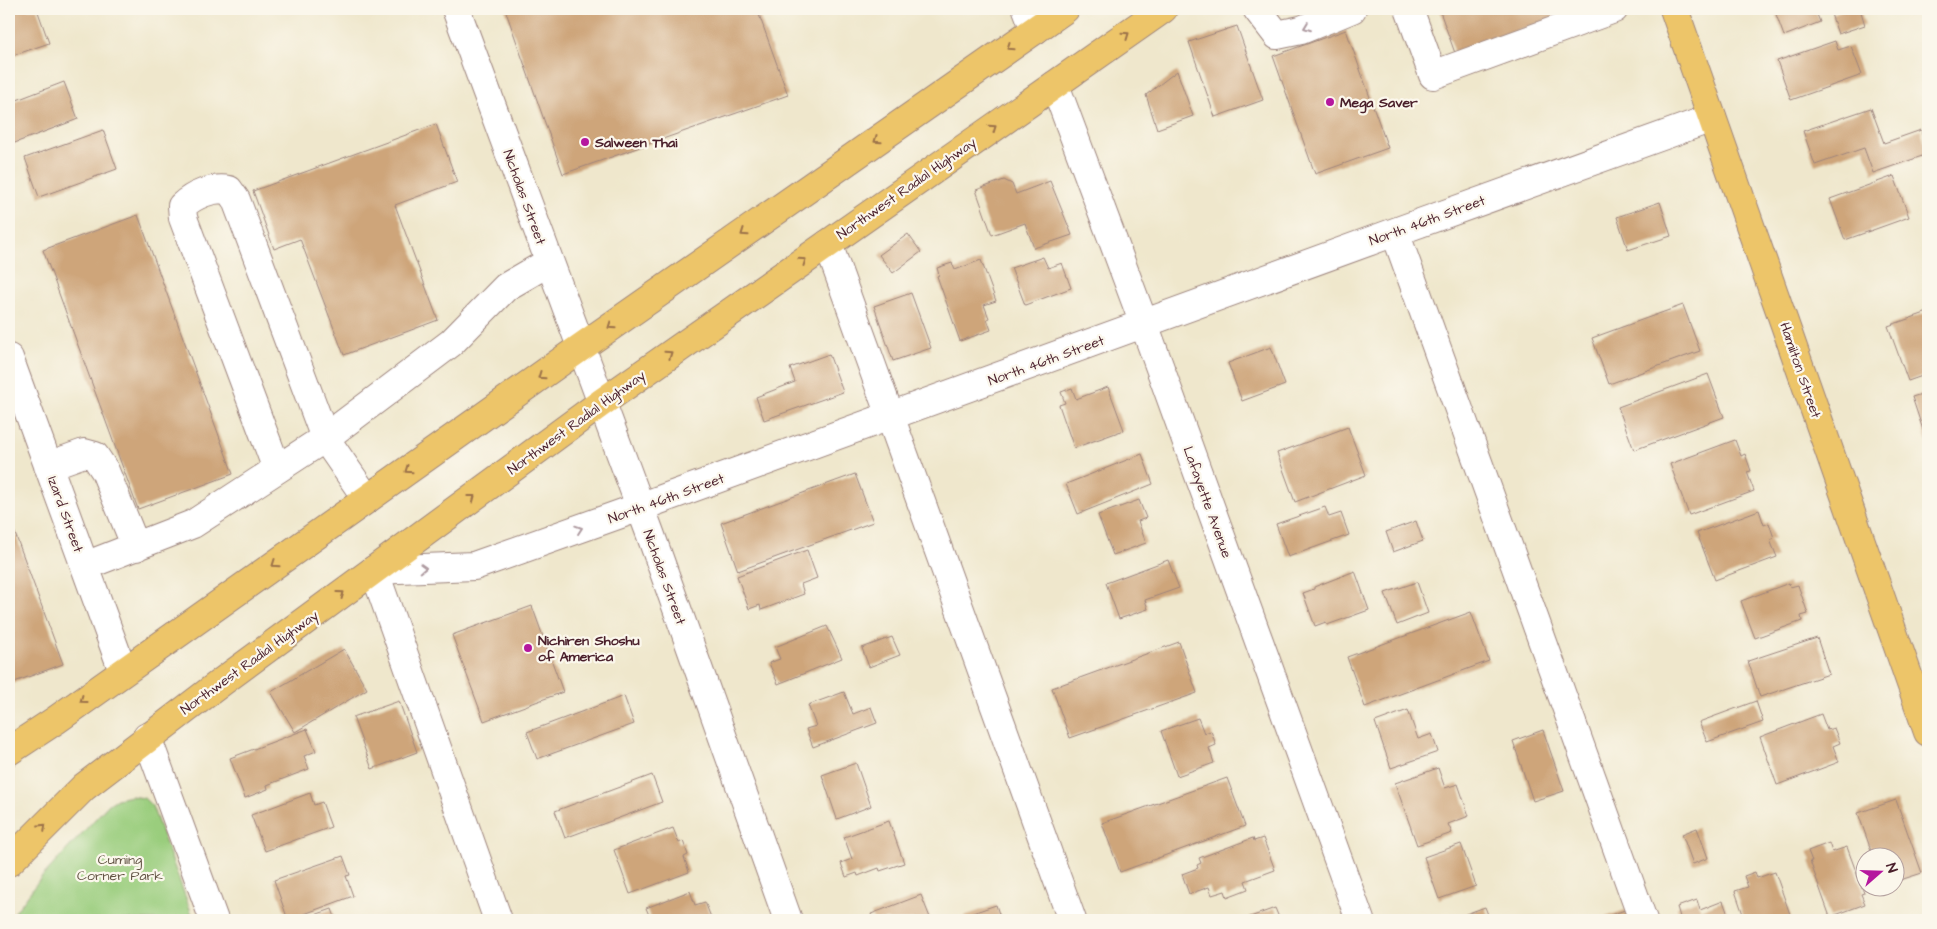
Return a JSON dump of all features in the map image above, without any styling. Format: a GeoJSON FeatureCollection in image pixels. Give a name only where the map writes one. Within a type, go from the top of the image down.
{"type":"FeatureCollection","features":[{"type":"Feature","properties":{"kind":"main road"},"geometry":{"type":"LineString","coordinates":[[9,751],[56,720],[580,348],[1031,19],[1065,9]]}},
{"type":"Feature","properties":{"kind":"main road","name":"Northwest Radial Highway"},"geometry":{"type":"LineString","coordinates":[[9,862],[84,787],[147,737],[601,402],[1163,9]]}},
{"type":"Feature","properties":{"kind":"main road","name":"Hamilton Street"},"geometry":{"type":"LineString","coordinates":[[1674,9],[1928,732]]}},
{"type":"Feature","properties":{"kind":"main road"},"geometry":{"type":"LineString","coordinates":[[9,735],[56,720]]}},
{"type":"Feature","properties":{"kind":"street","name":"Nicholas Street"},"geometry":{"type":"LineString","coordinates":[[456,9],[640,507],[788,920]]}},
{"type":"Feature","properties":{"kind":"street"},"geometry":{"type":"LineString","coordinates":[[1258,9],[1277,35],[1300,30],[1352,9]]}},
{"type":"Feature","properties":{"kind":"street"},"geometry":{"type":"LineString","coordinates":[[1409,9],[1433,75],[1597,12]]}},
{"type":"Feature","properties":{"kind":"street","name":"Lafayette Avenue"},"geometry":{"type":"LineString","coordinates":[[1055,85],[1144,324],[1360,920]]}},
{"type":"Feature","properties":{"kind":"street","name":"North 46th Street"},"geometry":{"type":"LineString","coordinates":[[374,570],[474,566],[1712,118]]}},
{"type":"Feature","properties":{"kind":"street"},"geometry":{"type":"LineString","coordinates":[[277,469],[183,218],[182,206],[190,199],[218,188],[229,190],[236,200],[325,438],[367,499]]}},
{"type":"Feature","properties":{"kind":"street"},"geometry":{"type":"LineString","coordinates":[[1395,232],[1643,920]]}},
{"type":"Feature","properties":{"kind":"street"},"geometry":{"type":"LineString","coordinates":[[828,244],[1072,920]]}},
{"type":"Feature","properties":{"kind":"street"},"geometry":{"type":"LineString","coordinates":[[85,566],[193,524],[325,438],[451,343],[506,287],[549,262]]}},
{"type":"Feature","properties":{"kind":"street","name":"Izard Street"},"geometry":{"type":"LineString","coordinates":[[9,358],[123,671]]}},
{"type":"Feature","properties":{"kind":"street"},"geometry":{"type":"LineString","coordinates":[[48,466],[84,453],[95,456],[105,472],[136,547]]}},
{"type":"Feature","properties":{"kind":"street"},"geometry":{"type":"LineString","coordinates":[[374,570],[498,920]]}},
{"type":"Feature","properties":{"kind":"street"},"geometry":{"type":"LineString","coordinates":[[147,737],[214,920]]}},
{"type":"Feature","properties":{"kind":"green space","name":"Cuming Corner Park"},"geometry":{"type":"Polygon","coordinates":[[[131,796],[144,798],[152,806],[194,920],[9,920],[40,879],[109,804],[117,799],[131,796]]]}},
{"type":"Feature","properties":{"kind":"building"},"geometry":{"type":"Polygon","coordinates":[[[14,9],[37,9],[49,43],[9,57],[9,11],[14,9]]]}},
{"type":"Feature","properties":{"kind":"building"},"geometry":{"type":"Polygon","coordinates":[[[505,9],[757,9],[788,95],[563,174],[505,9]]]}},
{"type":"Feature","properties":{"kind":"building"},"geometry":{"type":"Polygon","coordinates":[[[1439,9],[1568,9],[1569,12],[1455,53],[1439,9]]]}},
{"type":"Feature","properties":{"kind":"building"},"geometry":{"type":"Polygon","coordinates":[[[1774,9],[1815,9],[1820,22],[1784,36],[1774,9]]]}},
{"type":"Feature","properties":{"kind":"building"},"geometry":{"type":"Polygon","coordinates":[[[1846,9],[1860,9],[1865,25],[1838,34],[1831,14],[1846,9]]]}},
{"type":"Feature","properties":{"kind":"building"},"geometry":{"type":"Polygon","coordinates":[[[1237,26],[1263,100],[1215,117],[1189,42],[1237,26]]]}},
{"type":"Feature","properties":{"kind":"building","name":"Mega Saver"},"geometry":{"type":"Polygon","coordinates":[[[1346,30],[1388,148],[1315,174],[1273,56],[1346,30]]]}},
{"type":"Feature","properties":{"kind":"building"},"geometry":{"type":"Polygon","coordinates":[[[1835,41],[1838,50],[1851,46],[1862,75],[1791,100],[1777,61],[1835,41]]]}},
{"type":"Feature","properties":{"kind":"building"},"geometry":{"type":"Polygon","coordinates":[[[1177,71],[1193,116],[1157,129],[1146,95],[1177,71]]]}},
{"type":"Feature","properties":{"kind":"building"},"geometry":{"type":"Polygon","coordinates":[[[64,82],[78,119],[12,144],[9,135],[9,103],[64,82]]]}},
{"type":"Feature","properties":{"kind":"building"},"geometry":{"type":"Polygon","coordinates":[[[1871,108],[1884,143],[1921,130],[1928,154],[1873,173],[1864,148],[1815,165],[1803,131],[1871,108]]]}},
{"type":"Feature","properties":{"kind":"building"},"geometry":{"type":"Polygon","coordinates":[[[436,124],[457,182],[395,205],[438,320],[344,355],[300,239],[274,249],[253,191],[436,124]]]}},
{"type":"Feature","properties":{"kind":"building"},"geometry":{"type":"Polygon","coordinates":[[[103,130],[117,169],[39,197],[25,158],[103,130]]]}},
{"type":"Feature","properties":{"kind":"building"},"geometry":{"type":"Polygon","coordinates":[[[1894,176],[1909,217],[1845,240],[1830,199],[1894,176]]]}},
{"type":"Feature","properties":{"kind":"building"},"geometry":{"type":"Polygon","coordinates":[[[1004,180],[1012,184],[1016,194],[1050,181],[1072,235],[1034,248],[1025,223],[992,235],[976,190],[1004,180]]]}},
{"type":"Feature","properties":{"kind":"building"},"geometry":{"type":"Polygon","coordinates":[[[1660,202],[1671,236],[1628,250],[1617,217],[1660,202]]]}},
{"type":"Feature","properties":{"kind":"building"},"geometry":{"type":"Polygon","coordinates":[[[138,215],[233,474],[138,509],[43,250],[138,215]]]}},
{"type":"Feature","properties":{"kind":"building"},"geometry":{"type":"Polygon","coordinates":[[[908,234],[921,252],[893,273],[879,255],[908,234]]]}},
{"type":"Feature","properties":{"kind":"building"},"geometry":{"type":"Polygon","coordinates":[[[1043,257],[1048,268],[1062,263],[1071,288],[1025,305],[1011,268],[1043,257]]]}},
{"type":"Feature","properties":{"kind":"building"},"geometry":{"type":"Polygon","coordinates":[[[981,260],[996,301],[984,305],[991,330],[960,341],[937,276],[939,275],[937,268],[952,263],[955,270],[981,260]]]}},
{"type":"Feature","properties":{"kind":"building"},"geometry":{"type":"Polygon","coordinates":[[[911,293],[931,348],[893,361],[874,306],[911,293]]]}},
{"type":"Feature","properties":{"kind":"building"},"geometry":{"type":"Polygon","coordinates":[[[1683,305],[1700,351],[1609,384],[1592,338],[1683,305]]]}},
{"type":"Feature","properties":{"kind":"building"},"geometry":{"type":"Polygon","coordinates":[[[1928,312],[1928,374],[1908,381],[1888,326],[1928,312]]]}},
{"type":"Feature","properties":{"kind":"building"},"geometry":{"type":"Polygon","coordinates":[[[1271,347],[1285,385],[1242,401],[1228,363],[1271,347]]]}},
{"type":"Feature","properties":{"kind":"building"},"geometry":{"type":"Polygon","coordinates":[[[829,354],[843,392],[764,420],[756,397],[795,382],[790,368],[829,354]]]}},
{"type":"Feature","properties":{"kind":"building"},"geometry":{"type":"Polygon","coordinates":[[[1708,374],[1724,417],[1634,450],[1618,407],[1708,374]]]}},
{"type":"Feature","properties":{"kind":"building"},"geometry":{"type":"Polygon","coordinates":[[[1108,387],[1124,430],[1074,448],[1059,405],[1065,403],[1061,392],[1072,388],[1076,399],[1108,387]]]}},
{"type":"Feature","properties":{"kind":"building"},"geometry":{"type":"Polygon","coordinates":[[[1928,392],[1928,445],[1912,397],[1928,392]]]}},
{"type":"Feature","properties":{"kind":"building"},"geometry":{"type":"Polygon","coordinates":[[[1348,427],[1366,475],[1295,502],[1277,453],[1348,427]]]}},
{"type":"Feature","properties":{"kind":"building"},"geometry":{"type":"Polygon","coordinates":[[[1735,440],[1741,456],[1745,454],[1751,471],[1747,472],[1754,491],[1689,515],[1670,464],[1735,440]]]}},
{"type":"Feature","properties":{"kind":"building"},"geometry":{"type":"Polygon","coordinates":[[[1142,454],[1153,484],[1078,514],[1066,484],[1142,454]]]}},
{"type":"Feature","properties":{"kind":"building"},"geometry":{"type":"Polygon","coordinates":[[[855,474],[873,522],[738,571],[721,523],[855,474]]]}},
{"type":"Feature","properties":{"kind":"building"},"geometry":{"type":"Polygon","coordinates":[[[1139,500],[1146,518],[1138,521],[1146,543],[1113,555],[1098,515],[1139,500]]]}},
{"type":"Feature","properties":{"kind":"building"},"geometry":{"type":"Polygon","coordinates":[[[1325,507],[1329,517],[1341,513],[1349,535],[1288,557],[1276,524],[1325,507]]]}},
{"type":"Feature","properties":{"kind":"building"},"geometry":{"type":"Polygon","coordinates":[[[1759,510],[1764,525],[1769,523],[1774,538],[1770,540],[1777,557],[1715,580],[1697,533],[1759,510]]]}},
{"type":"Feature","properties":{"kind":"building"},"geometry":{"type":"Polygon","coordinates":[[[9,517],[63,664],[9,684],[9,517]]]}},
{"type":"Feature","properties":{"kind":"building"},"geometry":{"type":"Polygon","coordinates":[[[1416,521],[1423,541],[1393,552],[1386,532],[1416,521]]]}},
{"type":"Feature","properties":{"kind":"building"},"geometry":{"type":"Polygon","coordinates":[[[807,550],[817,578],[801,584],[804,594],[761,610],[760,605],[749,609],[737,576],[807,550]]]}},
{"type":"Feature","properties":{"kind":"building"},"geometry":{"type":"Polygon","coordinates":[[[1168,560],[1179,588],[1145,600],[1148,609],[1119,619],[1106,583],[1168,560]]]}},
{"type":"Feature","properties":{"kind":"building"},"geometry":{"type":"Polygon","coordinates":[[[1355,571],[1369,610],[1327,625],[1326,622],[1315,626],[1303,593],[1355,571]]]}},
{"type":"Feature","properties":{"kind":"building"},"geometry":{"type":"Polygon","coordinates":[[[1417,582],[1428,613],[1397,625],[1385,593],[1417,582]]]}},
{"type":"Feature","properties":{"kind":"building"},"geometry":{"type":"Polygon","coordinates":[[[1789,583],[1790,587],[1798,585],[1808,614],[1801,616],[1802,621],[1755,638],[1741,601],[1789,583]]]}},
{"type":"Feature","properties":{"kind":"building"},"geometry":{"type":"Polygon","coordinates":[[[532,606],[563,692],[484,721],[452,635],[532,606]]]}},
{"type":"Feature","properties":{"kind":"building"},"geometry":{"type":"Polygon","coordinates":[[[1471,612],[1489,661],[1365,707],[1347,657],[1471,612]]]}},
{"type":"Feature","properties":{"kind":"building"},"geometry":{"type":"Polygon","coordinates":[[[827,626],[842,658],[778,684],[769,663],[780,659],[775,647],[827,626]]]}},
{"type":"Feature","properties":{"kind":"building"},"geometry":{"type":"Polygon","coordinates":[[[892,637],[900,655],[869,667],[862,648],[892,637]]]}},
{"type":"Feature","properties":{"kind":"building"},"geometry":{"type":"Polygon","coordinates":[[[1817,638],[1829,674],[1760,697],[1748,661],[1817,638]]]}},
{"type":"Feature","properties":{"kind":"building"},"geometry":{"type":"Polygon","coordinates":[[[1179,642],[1197,693],[1070,738],[1052,688],[1179,642]]]}},
{"type":"Feature","properties":{"kind":"building"},"geometry":{"type":"Polygon","coordinates":[[[344,649],[367,689],[295,732],[271,692],[344,649]]]}},
{"type":"Feature","properties":{"kind":"building"},"geometry":{"type":"Polygon","coordinates":[[[844,692],[853,714],[871,707],[877,723],[813,747],[806,729],[816,726],[808,705],[844,692]]]}},
{"type":"Feature","properties":{"kind":"building"},"geometry":{"type":"Polygon","coordinates":[[[624,696],[634,724],[537,759],[527,732],[624,696]]]}},
{"type":"Feature","properties":{"kind":"building"},"geometry":{"type":"Polygon","coordinates":[[[399,701],[417,752],[372,769],[353,717],[399,701]]]}},
{"type":"Feature","properties":{"kind":"building"},"geometry":{"type":"Polygon","coordinates":[[[1756,701],[1763,722],[1707,742],[1699,722],[1756,701]]]}},
{"type":"Feature","properties":{"kind":"building"},"geometry":{"type":"Polygon","coordinates":[[[1408,710],[1418,739],[1432,734],[1438,752],[1391,768],[1375,722],[1408,710]]]}},
{"type":"Feature","properties":{"kind":"building"},"geometry":{"type":"Polygon","coordinates":[[[1821,714],[1827,730],[1834,728],[1840,743],[1833,746],[1839,762],[1777,785],[1760,737],[1821,714]]]}},
{"type":"Feature","properties":{"kind":"building"},"geometry":{"type":"Polygon","coordinates":[[[1198,718],[1204,733],[1211,731],[1216,745],[1209,748],[1214,763],[1177,776],[1161,731],[1198,718]]]}},
{"type":"Feature","properties":{"kind":"building"},"geometry":{"type":"Polygon","coordinates":[[[307,729],[316,751],[304,756],[309,769],[267,785],[268,789],[245,798],[230,758],[307,729]]]}},
{"type":"Feature","properties":{"kind":"building"},"geometry":{"type":"Polygon","coordinates":[[[1543,730],[1564,791],[1533,801],[1513,741],[1543,730]]]}},
{"type":"Feature","properties":{"kind":"building"},"geometry":{"type":"Polygon","coordinates":[[[856,763],[871,806],[837,819],[822,775],[856,763]]]}},
{"type":"Feature","properties":{"kind":"building"},"geometry":{"type":"Polygon","coordinates":[[[1438,768],[1445,788],[1458,784],[1469,816],[1448,824],[1452,833],[1417,845],[1395,783],[1438,768]]]}},
{"type":"Feature","properties":{"kind":"building"},"geometry":{"type":"Polygon","coordinates":[[[652,775],[662,802],[565,838],[555,811],[652,775]]]}},
{"type":"Feature","properties":{"kind":"building"},"geometry":{"type":"Polygon","coordinates":[[[1227,778],[1245,826],[1120,872],[1102,823],[1227,778]]]}},
{"type":"Feature","properties":{"kind":"building"},"geometry":{"type":"Polygon","coordinates":[[[310,793],[314,805],[322,802],[331,827],[265,851],[251,815],[310,793]]]}},
{"type":"Feature","properties":{"kind":"building"},"geometry":{"type":"Polygon","coordinates":[[[1896,800],[1922,873],[1904,879],[1904,846],[1870,846],[1858,813],[1896,800]]]}},
{"type":"Feature","properties":{"kind":"building"},"geometry":{"type":"Polygon","coordinates":[[[889,821],[904,863],[880,871],[879,868],[858,876],[857,873],[846,877],[841,863],[852,859],[844,837],[889,821]]]}},
{"type":"Feature","properties":{"kind":"building"},"geometry":{"type":"Polygon","coordinates":[[[673,828],[679,843],[683,841],[688,855],[684,857],[689,872],[630,894],[614,850],[673,828]]]}},
{"type":"Feature","properties":{"kind":"building"},"geometry":{"type":"Polygon","coordinates":[[[1697,828],[1708,858],[1693,864],[1682,834],[1697,828]]]}},
{"type":"Feature","properties":{"kind":"building"},"geometry":{"type":"Polygon","coordinates":[[[1253,838],[1254,841],[1263,838],[1275,870],[1245,881],[1248,889],[1227,897],[1225,891],[1212,895],[1209,887],[1189,894],[1182,874],[1198,868],[1197,865],[1201,863],[1199,858],[1253,838]]]}},
{"type":"Feature","properties":{"kind":"building"},"geometry":{"type":"Polygon","coordinates":[[[1829,843],[1832,852],[1847,847],[1854,866],[1854,896],[1862,896],[1865,904],[1830,917],[1808,851],[1829,843]]]}},
{"type":"Feature","properties":{"kind":"building"},"geometry":{"type":"Polygon","coordinates":[[[1461,844],[1476,886],[1439,899],[1424,857],[1461,844]]]}},
{"type":"Feature","properties":{"kind":"building"},"geometry":{"type":"Polygon","coordinates":[[[343,856],[350,875],[346,876],[353,896],[288,920],[274,880],[343,856]]]}},
{"type":"Feature","properties":{"kind":"building"},"geometry":{"type":"Polygon","coordinates":[[[1755,872],[1757,878],[1775,872],[1791,917],[1781,920],[1745,920],[1735,891],[1748,887],[1744,876],[1755,872]]]}},
{"type":"Feature","properties":{"kind":"building"},"geometry":{"type":"Polygon","coordinates":[[[690,891],[695,905],[705,902],[712,920],[651,920],[646,908],[690,891]]]}},
{"type":"Feature","properties":{"kind":"building"},"geometry":{"type":"Polygon","coordinates":[[[921,895],[931,920],[873,920],[871,914],[921,895]]]}},
{"type":"Feature","properties":{"kind":"building"},"geometry":{"type":"Polygon","coordinates":[[[1697,900],[1700,910],[1723,901],[1730,920],[1676,920],[1680,917],[1677,907],[1697,900]]]}},
{"type":"Feature","properties":{"kind":"building"},"geometry":{"type":"Polygon","coordinates":[[[996,905],[1001,920],[965,920],[964,916],[996,905]]]}},
{"type":"Feature","properties":{"kind":"building"},"geometry":{"type":"Polygon","coordinates":[[[1485,907],[1490,920],[1450,920],[1485,907]]]}},
{"type":"Feature","properties":{"kind":"building"},"geometry":{"type":"Polygon","coordinates":[[[1275,908],[1280,920],[1242,920],[1275,908]]]}},
{"type":"Feature","properties":{"kind":"building"},"geometry":{"type":"Polygon","coordinates":[[[332,909],[336,920],[300,920],[332,909]]]}},
{"type":"Feature","properties":{"kind":"building"},"geometry":{"type":"Polygon","coordinates":[[[1625,910],[1635,920],[1602,920],[1602,918],[1625,910]]]}},
{"type":"Feature","properties":{"kind":"place","name":"Mega Saver"},"geometry":{"type":"Point","coordinates":[1330,102]}},
{"type":"Feature","properties":{"kind":"place","name":"Salween Thai"},"geometry":{"type":"Point","coordinates":[585,142]}},
{"type":"Feature","properties":{"kind":"place","name":"Nichiren Shoshu of America"},"geometry":{"type":"Point","coordinates":[528,648]}}]}
